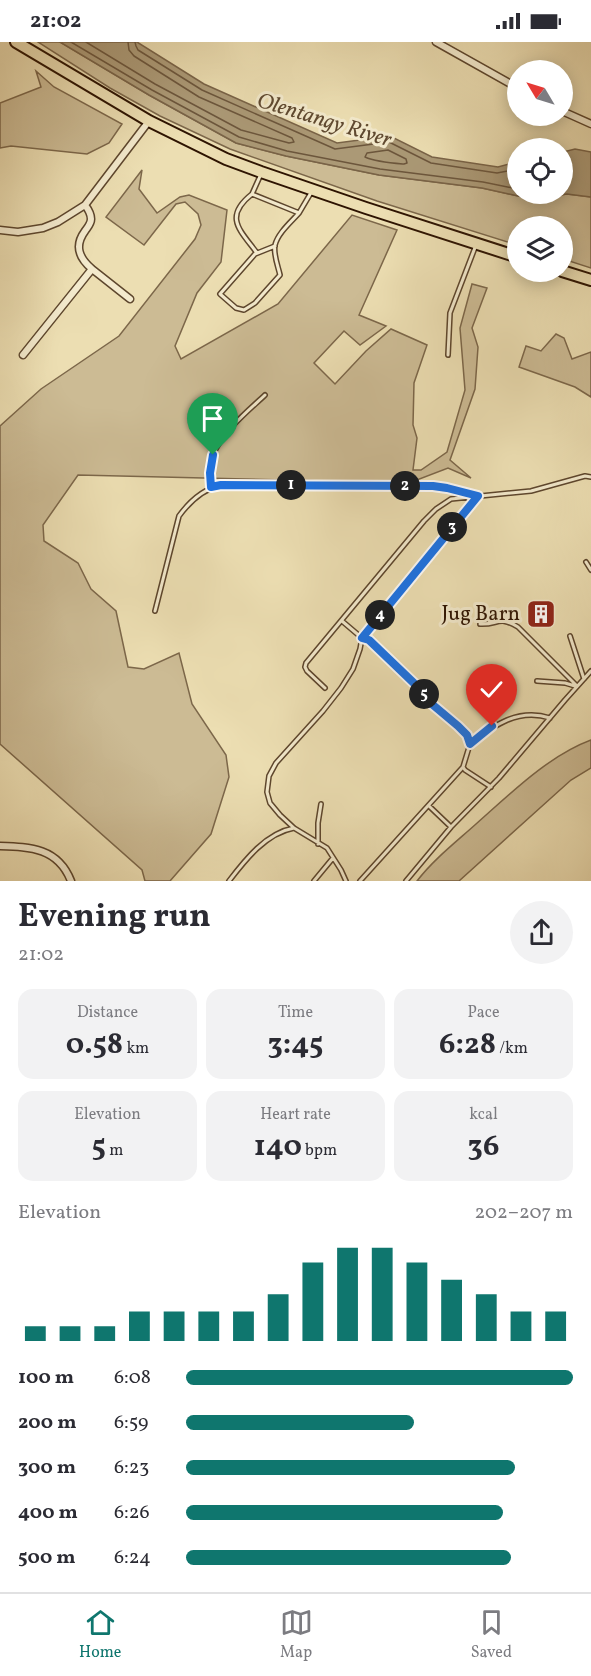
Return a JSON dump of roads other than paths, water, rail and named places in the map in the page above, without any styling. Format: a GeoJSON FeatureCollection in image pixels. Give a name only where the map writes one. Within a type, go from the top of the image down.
{"type":"FeatureCollection","features":[{"type":"Feature","properties":{"kind":"highway"},"geometry":{"type":"LineString","coordinates":[[16,42],[149,121],[203,148],[261,172],[507,253]]}},
{"type":"Feature","properties":{"kind":"highway"},"geometry":{"type":"LineString","coordinates":[[573,274],[591,280]]}},
{"type":"Feature","properties":{"kind":"street"},"geometry":{"type":"LineString","coordinates":[[436,42],[507,82]]}},
{"type":"Feature","properties":{"kind":"street"},"geometry":{"type":"LineString","coordinates":[[573,116],[591,124]]}},
{"type":"Feature","properties":{"kind":"street"},"geometry":{"type":"LineString","coordinates":[[0,230],[18,232],[43,228],[85,206],[149,121]]}},
{"type":"Feature","properties":{"kind":"street"},"geometry":{"type":"LineString","coordinates":[[85,206],[91,219],[81,237],[78,249],[83,261],[130,299]]}},
{"type":"Feature","properties":{"kind":"street"},"geometry":{"type":"LineString","coordinates":[[23,355],[92,269]]}},
{"type":"Feature","properties":{"kind":"street"},"geometry":{"type":"LineString","coordinates":[[0,846],[27,847],[43,851],[58,861],[70,881]]}},
{"type":"Feature","properties":{"kind":"lane"},"geometry":{"type":"LineString","coordinates":[[257,253],[236,223],[237,212],[252,194],[261,172]]}},
{"type":"Feature","properties":{"kind":"lane"},"geometry":{"type":"LineString","coordinates":[[275,246],[257,253],[220,294],[236,308],[244,310],[255,303],[280,275],[275,246],[282,232],[299,213],[313,190]]}},
{"type":"Feature","properties":{"kind":"lane"},"geometry":{"type":"LineString","coordinates":[[252,194],[299,213]]}},
{"type":"Feature","properties":{"kind":"lane"},"geometry":{"type":"LineString","coordinates":[[448,355],[450,313],[476,243]]}},
{"type":"Feature","properties":{"kind":"lane"},"geometry":{"type":"LineString","coordinates":[[211,487],[210,473],[213,455],[223,438],[265,395]]}},
{"type":"Feature","properties":{"kind":"lane"},"geometry":{"type":"LineString","coordinates":[[325,688],[307,671],[306,663],[436,509],[451,499],[531,491],[585,476],[591,477]]}},
{"type":"Feature","properties":{"kind":"lane"},"geometry":{"type":"LineString","coordinates":[[155,611],[180,516],[195,497],[211,487],[221,485],[433,486],[478,496]]}},
{"type":"Feature","properties":{"kind":"lane"},"geometry":{"type":"LineString","coordinates":[[346,881],[327,848],[294,828],[270,803],[267,792],[269,776],[276,764],[341,688],[353,669],[362,638],[478,496]]}},
{"type":"Feature","properties":{"kind":"lane"},"geometry":{"type":"LineString","coordinates":[[586,562],[591,570]]}},
{"type":"Feature","properties":{"kind":"lane"},"geometry":{"type":"LineString","coordinates":[[342,621],[362,638],[369,640],[419,688],[433,705],[467,735],[470,744]]}},
{"type":"Feature","properties":{"kind":"lane"},"geometry":{"type":"LineString","coordinates":[[480,624],[508,621],[518,627],[577,686]]}},
{"type":"Feature","properties":{"kind":"lane"},"geometry":{"type":"LineString","coordinates":[[570,636],[584,679]]}},
{"type":"Feature","properties":{"kind":"lane"},"geometry":{"type":"LineString","coordinates":[[406,881],[451,827],[491,787],[591,671]]}},
{"type":"Feature","properties":{"kind":"lane"},"geometry":{"type":"LineString","coordinates":[[537,681],[577,686]]}},
{"type":"Feature","properties":{"kind":"lane"},"geometry":{"type":"LineString","coordinates":[[360,881],[463,767],[470,744],[492,726],[509,719],[529,714],[550,718]]}},
{"type":"Feature","properties":{"kind":"lane"},"geometry":{"type":"LineString","coordinates":[[463,767],[491,787]]}},
{"type":"Feature","properties":{"kind":"lane"},"geometry":{"type":"LineString","coordinates":[[318,844],[321,804]]}},
{"type":"Feature","properties":{"kind":"lane"},"geometry":{"type":"LineString","coordinates":[[429,806],[451,827]]}},
{"type":"Feature","properties":{"kind":"lane"},"geometry":{"type":"LineString","coordinates":[[229,881],[243,863],[269,838],[282,830],[294,828]]}},
{"type":"Feature","properties":{"kind":"lane"},"geometry":{"type":"LineString","coordinates":[[314,881],[333,858]]}},
{"type":"Feature","properties":{"kind":"water"},"geometry":{"type":"Polygon","coordinates":[[[60,42],[137,42],[204,84],[337,143],[390,136],[432,157],[498,167],[507,165],[507,194],[482,188],[379,175],[236,143],[60,42]]]}},
{"type":"Feature","properties":{"kind":"water"},"geometry":{"type":"Polygon","coordinates":[[[573,150],[591,152],[591,197],[573,195],[573,150]]]}},
{"type":"Feature","properties":{"kind":"place","name":"Jug Barn"},"geometry":{"type":"Point","coordinates":[541,614]}},
{"type":"Feature","properties":{"kind":"water label","name":"Olentangy River"},"geometry":{"type":"Point","coordinates":[324,121]}}]}
